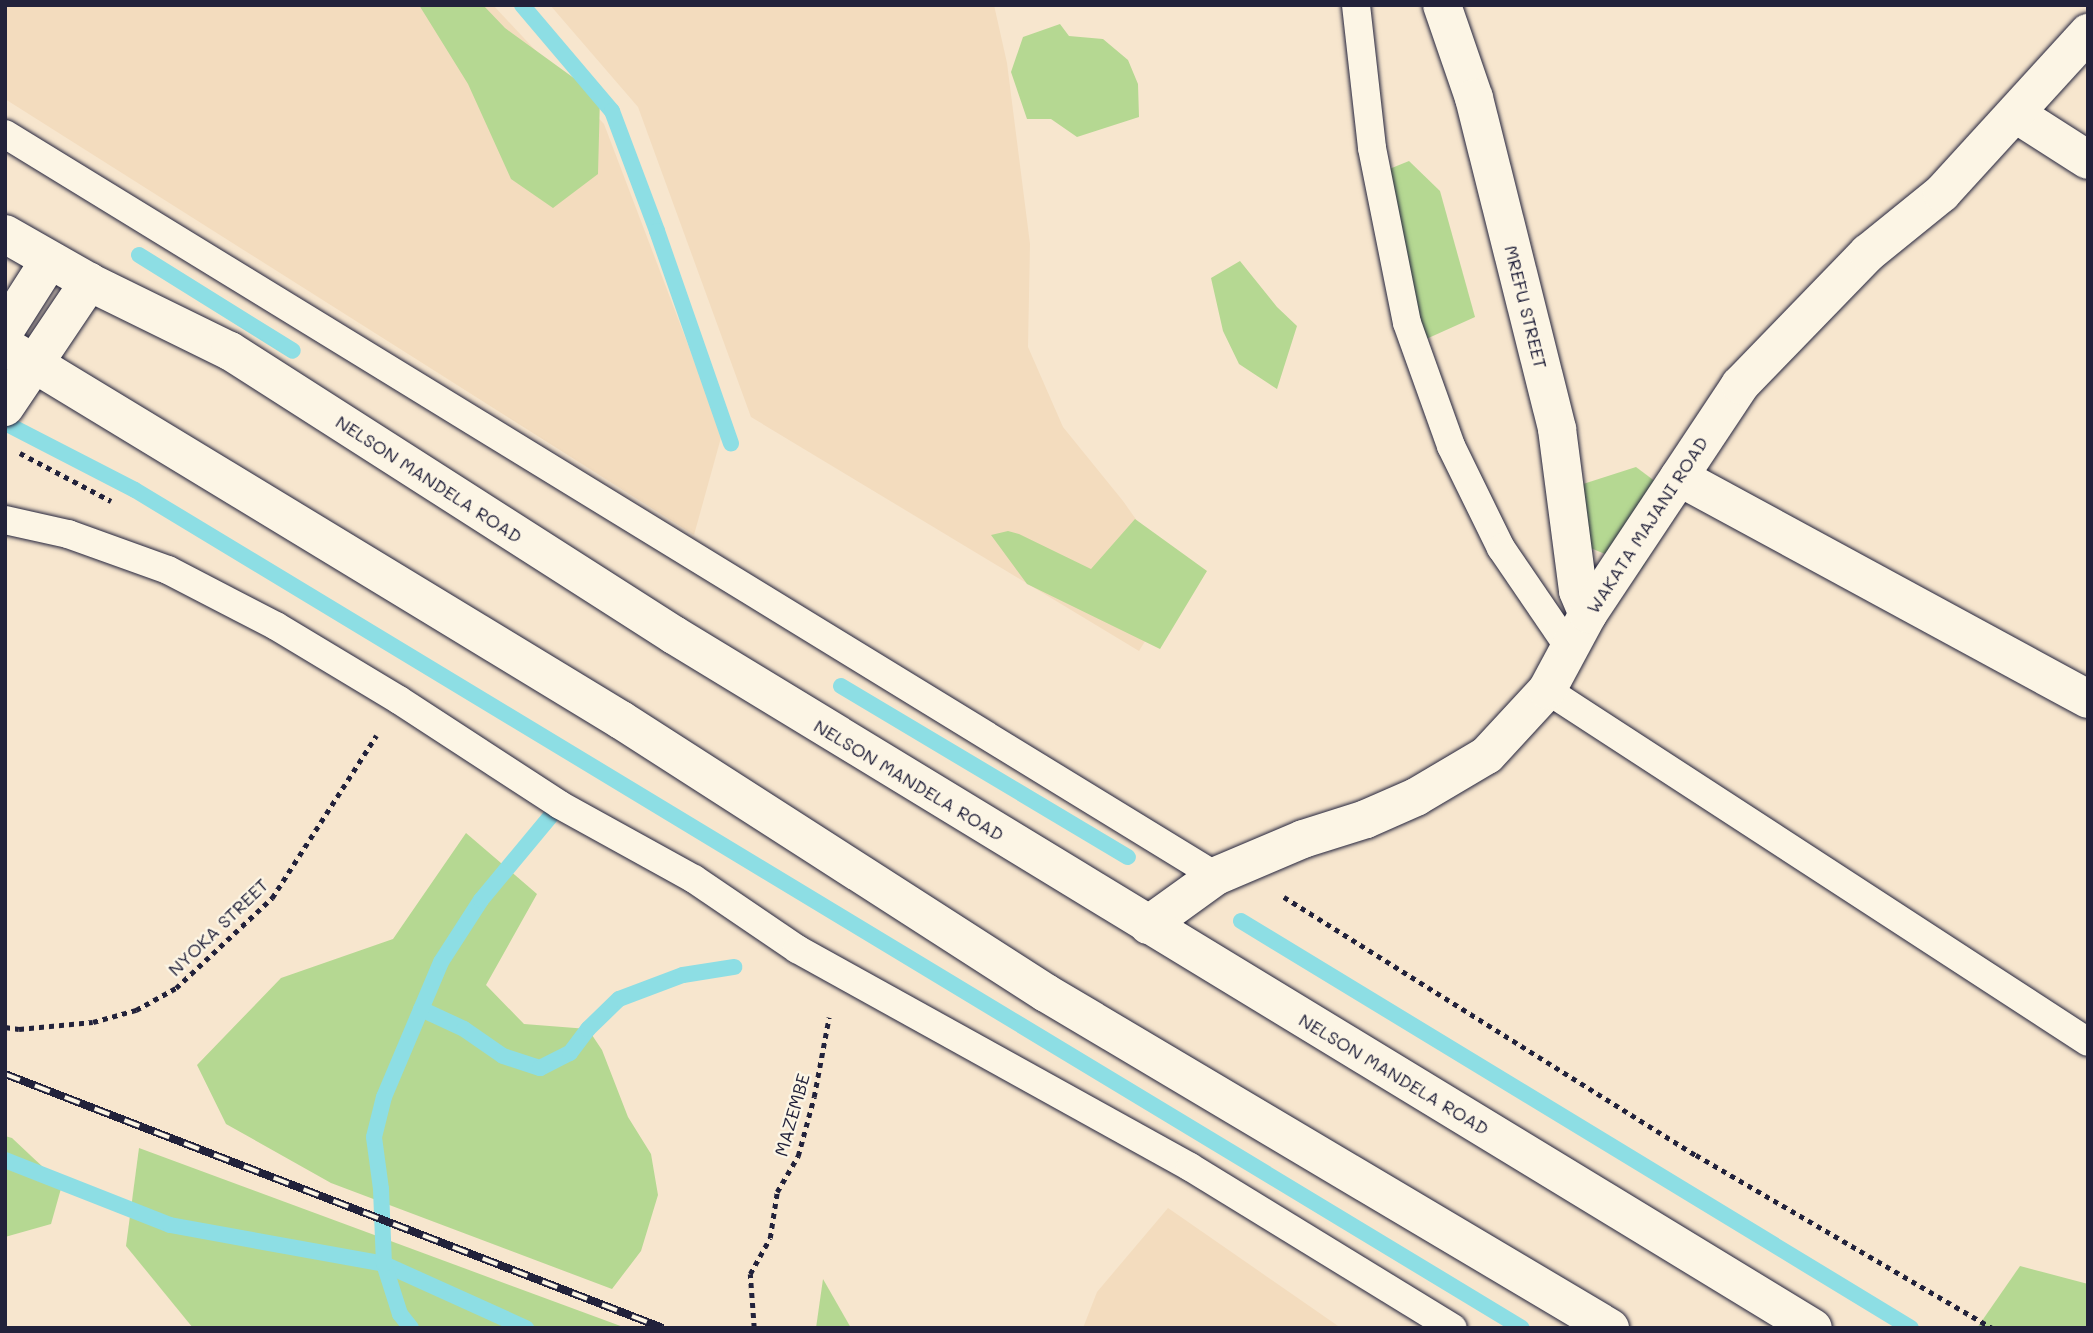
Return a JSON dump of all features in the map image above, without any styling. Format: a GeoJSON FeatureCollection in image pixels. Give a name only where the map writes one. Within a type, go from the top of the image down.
{"type":"FeatureCollection","features":[{"type":"Feature","properties":{"kind":"main road","name":"MREFU STREET"},"geometry":{"type":"LineString","coordinates":[[1442,5],[1474,98],[1557,429],[1578,591],[1588,614]]}},
{"type":"Feature","properties":{"kind":"main road","name":"WAKATA MAJANI ROAD"},"geometry":{"type":"LineString","coordinates":[[1148,925],[1226,872],[1416,797],[1487,755],[1547,690],[1588,614],[1741,385],[1868,253],[1942,193],[2088,33]]}},
{"type":"Feature","properties":{"kind":"main road"},"geometry":{"type":"LineString","coordinates":[[2016,114],[2088,160]]}},
{"type":"Feature","properties":{"kind":"main road","name":"NELSON MANDELA ROAD"},"geometry":{"type":"LineString","coordinates":[[5,234],[89,282],[230,351],[674,635],[1813,1328]]}},
{"type":"Feature","properties":{"kind":"main road"},"geometry":{"type":"LineString","coordinates":[[5,330],[49,261]]}},
{"type":"Feature","properties":{"kind":"main road"},"geometry":{"type":"LineString","coordinates":[[5,407],[20,355],[89,282]]}},
{"type":"Feature","properties":{"kind":"main road"},"geometry":{"type":"LineString","coordinates":[[20,355],[621,720],[1046,993],[1610,1328]]}},
{"type":"Feature","properties":{"kind":"main road"},"geometry":{"type":"LineString","coordinates":[[1679,477],[2088,699]]}},
{"type":"Feature","properties":{"kind":"lane"},"geometry":{"type":"LineString","coordinates":[[1356,5],[1372,148],[1407,324],[1451,446],[1501,548],[1570,649]]}},
{"type":"Feature","properties":{"kind":"lane"},"geometry":{"type":"LineString","coordinates":[[5,134],[1226,872]]}},
{"type":"Feature","properties":{"kind":"lane"},"geometry":{"type":"LineString","coordinates":[[5,520],[68,534],[168,570],[276,626],[399,700],[560,805],[694,879],[797,949],[1190,1167],[1453,1328]]}},
{"type":"Feature","properties":{"kind":"lane"},"geometry":{"type":"LineString","coordinates":[[1547,690],[2088,1042]]}},
{"type":"Feature","properties":{"kind":"path","name":"NYOKA STREET"},"geometry":{"type":"LineString","coordinates":[[5,1027],[19,1029],[93,1022],[136,1010],[176,988],[272,898],[399,700]]}},
{"type":"Feature","properties":{"kind":"path"},"geometry":{"type":"LineString","coordinates":[[1226,872],[1696,1155],[1992,1328]]}},
{"type":"Feature","properties":{"kind":"path","name":"MAZEMBE"},"geometry":{"type":"LineString","coordinates":[[754,1328],[750,1275],[769,1238],[777,1192],[798,1156],[814,1097],[829,1017],[797,949]]}},
{"type":"Feature","properties":{"kind":"shaded area"},"geometry":{"type":"Polygon","coordinates":[[[5,5],[493,5],[604,124],[722,434],[694,535],[5,99],[5,5]]]}},
{"type":"Feature","properties":{"kind":"shaded area"},"geometry":{"type":"Polygon","coordinates":[[[550,5],[994,5],[1007,63],[1030,244],[1028,347],[1063,427],[1123,501],[1181,583],[1139,651],[751,417],[638,107],[550,5]]]}},
{"type":"Feature","properties":{"kind":"shaded area"},"geometry":{"type":"Polygon","coordinates":[[[1168,1208],[1341,1328],[1083,1328],[1097,1292],[1168,1208]]]}},
{"type":"Feature","properties":{"kind":"green space"},"geometry":{"type":"Polygon","coordinates":[[[419,5],[483,5],[505,28],[600,97],[598,174],[553,208],[511,179],[468,84],[419,5]]]}},
{"type":"Feature","properties":{"kind":"green space"},"geometry":{"type":"Polygon","coordinates":[[[1060,24],[1069,36],[1103,39],[1128,60],[1138,84],[1139,117],[1077,137],[1051,119],[1027,119],[1011,72],[1023,37],[1060,24]]]}},
{"type":"Feature","properties":{"kind":"green space"},"geometry":{"type":"Polygon","coordinates":[[[1409,161],[1440,191],[1475,317],[1404,349],[1377,174],[1409,161]]]}},
{"type":"Feature","properties":{"kind":"green space"},"geometry":{"type":"Polygon","coordinates":[[[1240,261],[1277,307],[1297,326],[1277,389],[1239,364],[1223,331],[1211,278],[1240,261]]]}},
{"type":"Feature","properties":{"kind":"green space"},"geometry":{"type":"Polygon","coordinates":[[[1636,467],[1680,500],[1642,569],[1583,545],[1580,485],[1636,467]]]}},
{"type":"Feature","properties":{"kind":"green space"},"geometry":{"type":"Polygon","coordinates":[[[1135,519],[1207,571],[1160,649],[1027,584],[991,535],[1008,531],[1019,534],[1091,569],[1135,519]]]}},
{"type":"Feature","properties":{"kind":"green space"},"geometry":{"type":"Polygon","coordinates":[[[466,833],[537,894],[486,985],[524,1024],[588,1029],[602,1050],[628,1117],[651,1154],[658,1195],[641,1251],[612,1289],[331,1183],[226,1124],[197,1065],[281,978],[393,939],[466,833]]]}},
{"type":"Feature","properties":{"kind":"green space"},"geometry":{"type":"Polygon","coordinates":[[[5,1136],[12,1138],[62,1185],[51,1224],[5,1237],[5,1136]]]}},
{"type":"Feature","properties":{"kind":"green space"},"geometry":{"type":"Polygon","coordinates":[[[139,1148],[626,1328],[193,1328],[126,1246],[139,1148]]]}},
{"type":"Feature","properties":{"kind":"green space"},"geometry":{"type":"Polygon","coordinates":[[[2020,1266],[2088,1284],[2088,1328],[1977,1328],[2020,1266]]]}},
{"type":"Feature","properties":{"kind":"green space"},"geometry":{"type":"Polygon","coordinates":[[[823,1279],[851,1328],[816,1328],[823,1279]]]}},
{"type":"Feature","properties":{"kind":"waterway"},"geometry":{"type":"LineString","coordinates":[[522,5],[612,111],[731,444]]}},
{"type":"Feature","properties":{"kind":"waterway"},"geometry":{"type":"LineString","coordinates":[[139,255],[293,351]]}},
{"type":"Feature","properties":{"kind":"waterway"},"geometry":{"type":"LineString","coordinates":[[5,423],[135,490],[1522,1328]]}},
{"type":"Feature","properties":{"kind":"waterway"},"geometry":{"type":"LineString","coordinates":[[841,686],[1128,857]]}},
{"type":"Feature","properties":{"kind":"waterway"},"geometry":{"type":"LineString","coordinates":[[411,1328],[400,1314],[384,1264],[381,1189],[374,1137],[384,1097],[441,962],[481,900],[560,805]]}},
{"type":"Feature","properties":{"kind":"waterway"},"geometry":{"type":"LineString","coordinates":[[1241,921],[1911,1328]]}},
{"type":"Feature","properties":{"kind":"waterway"},"geometry":{"type":"LineString","coordinates":[[421,1009],[464,1029],[503,1056],[540,1068],[570,1053],[588,1029],[619,999],[683,975],[734,967]]}},
{"type":"Feature","properties":{"kind":"waterway"},"geometry":{"type":"LineString","coordinates":[[5,1160],[170,1225],[384,1264],[526,1328]]}},
{"type":"Feature","properties":{"kind":"railway"},"geometry":{"type":"LineString","coordinates":[[5,1074],[663,1328]]}}]}
